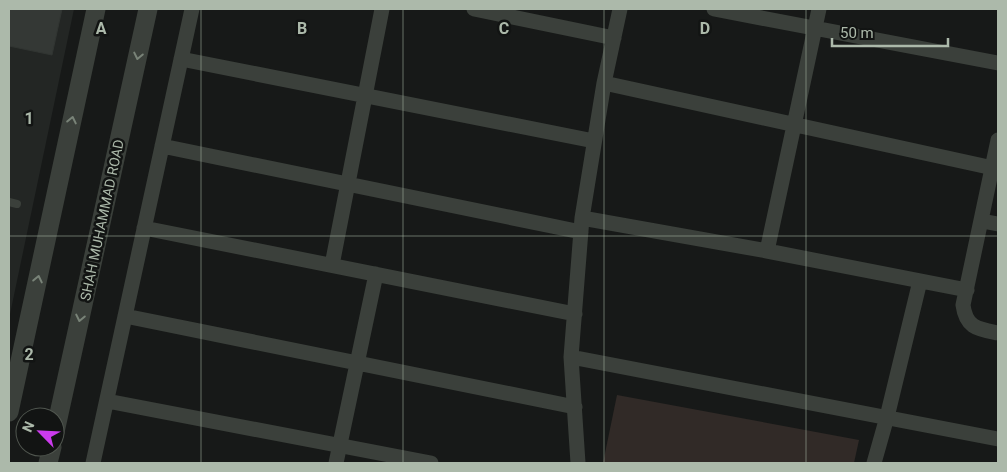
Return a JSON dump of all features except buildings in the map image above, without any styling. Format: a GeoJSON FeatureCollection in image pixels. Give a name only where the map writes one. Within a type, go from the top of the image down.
{"type":"FeatureCollection","features":[{"type":"Feature","properties":{"kind":"street"},"geometry":{"type":"LineString","coordinates":[[9,412],[96,9]]}},
{"type":"Feature","properties":{"kind":"street","name":"SHAH MUHAMMAD ROAD"},"geometry":{"type":"LineString","coordinates":[[60,407],[148,9]]}},
{"type":"Feature","properties":{"kind":"street"},"geometry":{"type":"LineString","coordinates":[[94,463],[192,9]]}},
{"type":"Feature","properties":{"kind":"street"},"geometry":{"type":"LineString","coordinates":[[332,265],[382,9]]}},
{"type":"Feature","properties":{"kind":"street"},"geometry":{"type":"LineString","coordinates":[[474,9],[614,38]]}},
{"type":"Feature","properties":{"kind":"street"},"geometry":{"type":"LineString","coordinates":[[578,463],[571,357],[581,225],[604,83],[620,9]]}},
{"type":"Feature","properties":{"kind":"street"},"geometry":{"type":"LineString","coordinates":[[714,9],[998,63]]}},
{"type":"Feature","properties":{"kind":"street"},"geometry":{"type":"LineString","coordinates":[[767,251],[819,9]]}},
{"type":"Feature","properties":{"kind":"street"},"geometry":{"type":"LineString","coordinates":[[181,59],[594,141]]}},
{"type":"Feature","properties":{"kind":"street"},"geometry":{"type":"LineString","coordinates":[[604,83],[993,168]]}},
{"type":"Feature","properties":{"kind":"street"},"geometry":{"type":"LineString","coordinates":[[998,140],[964,305],[965,316],[972,325],[981,330],[998,333]]}},
{"type":"Feature","properties":{"kind":"street"},"geometry":{"type":"LineString","coordinates":[[162,146],[348,184],[581,225],[767,251],[968,290]]}},
{"type":"Feature","properties":{"kind":"street"},"geometry":{"type":"LineString","coordinates":[[982,221],[998,224]]}},
{"type":"Feature","properties":{"kind":"street"},"geometry":{"type":"LineString","coordinates":[[144,228],[575,314]]}},
{"type":"Feature","properties":{"kind":"street"},"geometry":{"type":"LineString","coordinates":[[336,463],[376,274]]}},
{"type":"Feature","properties":{"kind":"street"},"geometry":{"type":"LineString","coordinates":[[874,463],[920,281]]}},
{"type":"Feature","properties":{"kind":"street"},"geometry":{"type":"LineString","coordinates":[[125,316],[574,407]]}},
{"type":"Feature","properties":{"kind":"street"},"geometry":{"type":"LineString","coordinates":[[571,357],[998,439]]}},
{"type":"Feature","properties":{"kind":"street"},"geometry":{"type":"LineString","coordinates":[[107,401],[431,463]]}},
{"type":"Feature","properties":{"kind":"shaded area"},"geometry":{"type":"Polygon","coordinates":[[[9,9],[74,9],[9,319],[9,9]]]}},
{"type":"Feature","properties":{"kind":"shaded area"},"geometry":{"type":"Polygon","coordinates":[[[617,395],[859,440],[854,463],[603,463],[617,395]]]}}]}
